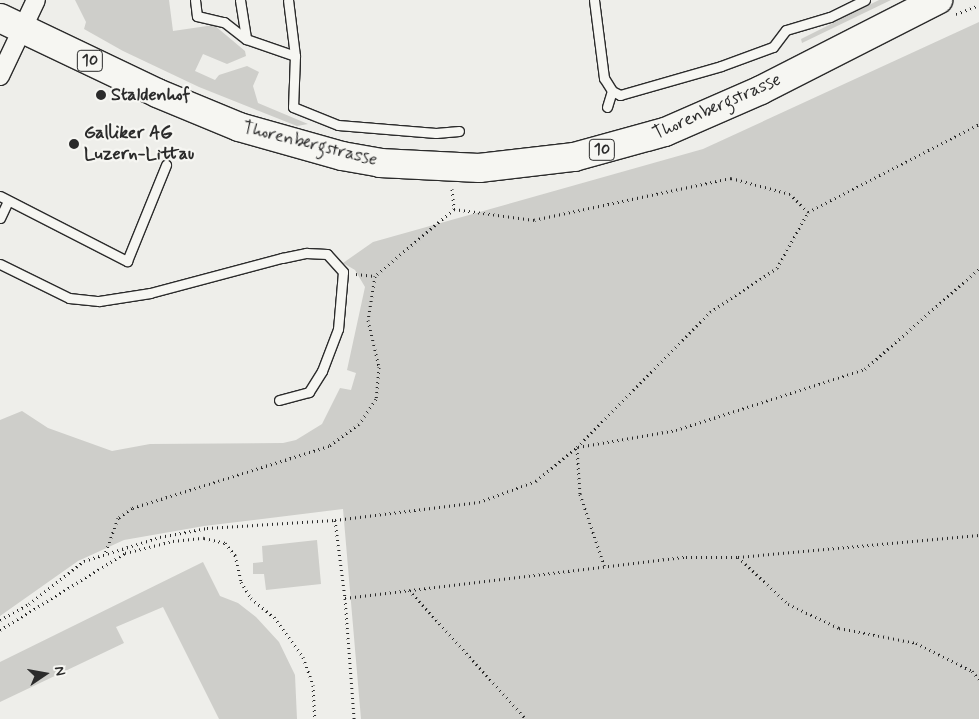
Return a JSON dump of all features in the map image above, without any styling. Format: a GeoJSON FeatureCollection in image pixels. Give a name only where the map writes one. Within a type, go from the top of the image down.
{"type":"FeatureCollection","features":[{"type":"Feature","properties":{"kind":"main road","name":"Thorenbergstrasse"},"geometry":{"type":"LineString","coordinates":[[11,23],[157,93],[239,127],[342,156],[380,163],[479,168],[574,157],[665,132],[745,98],[938,0]]}},
{"type":"Feature","properties":{"kind":"street"},"geometry":{"type":"LineString","coordinates":[[0,76],[11,23],[36,0]]}},
{"type":"Feature","properties":{"kind":"lane"},"geometry":{"type":"LineString","coordinates":[[194,0],[197,16],[224,22],[246,38],[295,56]]}},
{"type":"Feature","properties":{"kind":"lane"},"geometry":{"type":"LineString","coordinates":[[240,0],[246,38]]}},
{"type":"Feature","properties":{"kind":"lane"},"geometry":{"type":"LineString","coordinates":[[288,0],[295,56],[293,107],[338,125],[436,133],[459,131]]}},
{"type":"Feature","properties":{"kind":"lane"},"geometry":{"type":"LineString","coordinates":[[594,0],[603,78],[612,91],[620,95],[721,66],[773,47],[786,30],[830,17],[865,0]]}},
{"type":"Feature","properties":{"kind":"lane"},"geometry":{"type":"LineString","coordinates":[[607,107],[612,91]]}},
{"type":"Feature","properties":{"kind":"lane"},"geometry":{"type":"LineString","coordinates":[[0,218],[4,198],[127,261],[166,166]]}},
{"type":"Feature","properties":{"kind":"lane"},"geometry":{"type":"LineString","coordinates":[[0,264],[69,298],[99,302],[150,293],[245,266],[306,253],[327,254],[343,272],[338,329],[322,372],[310,392],[279,400]]}},
{"type":"Feature","properties":{"kind":"path"},"geometry":{"type":"LineString","coordinates":[[0,620],[29,604],[84,561],[105,553],[207,528],[335,520],[479,502],[536,481],[577,447],[710,312],[777,268],[808,212],[979,124]]}},
{"type":"Feature","properties":{"kind":"path"},"geometry":{"type":"LineString","coordinates":[[454,209],[534,220],[732,178],[790,194],[808,212]]}},
{"type":"Feature","properties":{"kind":"path"},"geometry":{"type":"LineString","coordinates":[[577,447],[676,430],[865,369],[979,269]]}},
{"type":"Feature","properties":{"kind":"path"},"geometry":{"type":"LineString","coordinates":[[343,272],[375,276]]}},
{"type":"Feature","properties":{"kind":"path"},"geometry":{"type":"LineString","coordinates":[[577,447],[580,494],[605,568]]}},
{"type":"Feature","properties":{"kind":"path"},"geometry":{"type":"LineString","coordinates":[[335,520],[345,598],[354,719]]}},
{"type":"Feature","properties":{"kind":"path"},"geometry":{"type":"LineString","coordinates":[[345,598],[686,557],[738,557],[979,535]]}},
{"type":"Feature","properties":{"kind":"path"},"geometry":{"type":"LineString","coordinates":[[0,630],[125,553],[173,540],[204,538],[225,543],[235,555],[241,582],[251,598],[274,617],[303,657],[312,685],[315,719]]}},
{"type":"Feature","properties":{"kind":"path"},"geometry":{"type":"LineString","coordinates":[[738,557],[788,604],[839,628],[916,643],[972,670],[979,679]]}},
{"type":"Feature","properties":{"kind":"path"},"geometry":{"type":"LineString","coordinates":[[409,590],[526,719]]}},
{"type":"Feature","properties":{"kind":"shaded area"},"geometry":{"type":"Polygon","coordinates":[[[75,0],[169,0],[173,31],[214,25],[245,51],[246,56],[227,64],[203,54],[195,71],[215,80],[219,75],[247,66],[259,72],[253,86],[258,103],[308,124],[297,126],[199,87],[123,51],[84,29],[86,22],[75,0]]]}},
{"type":"Feature","properties":{"kind":"shaded area"},"geometry":{"type":"Polygon","coordinates":[[[879,0],[891,0],[802,43],[801,39],[879,0]]]}},
{"type":"Feature","properties":{"kind":"shaded area"},"geometry":{"type":"Polygon","coordinates":[[[979,22],[979,719],[361,719],[343,509],[204,526],[124,540],[78,561],[0,616],[0,420],[22,411],[48,428],[112,451],[150,444],[283,443],[296,440],[322,424],[340,388],[351,390],[356,373],[347,370],[365,287],[355,270],[343,263],[373,242],[703,149],[979,22]]]}},
{"type":"Feature","properties":{"kind":"shaded area"},"geometry":{"type":"Polygon","coordinates":[[[317,540],[321,584],[266,590],[264,574],[253,574],[253,563],[263,562],[262,546],[317,540]]]}},
{"type":"Feature","properties":{"kind":"shaded area"},"geometry":{"type":"Polygon","coordinates":[[[203,562],[220,596],[238,603],[256,617],[279,642],[295,675],[297,719],[219,719],[163,607],[116,627],[124,643],[0,702],[0,662],[203,562]]]}},
{"type":"Feature","properties":{"kind":"place","name":"Staldenhof"},"geometry":{"type":"Point","coordinates":[101,95]}},
{"type":"Feature","properties":{"kind":"place","name":"Galliker AG Luzern-Littau"},"geometry":{"type":"Point","coordinates":[74,144]}}]}
